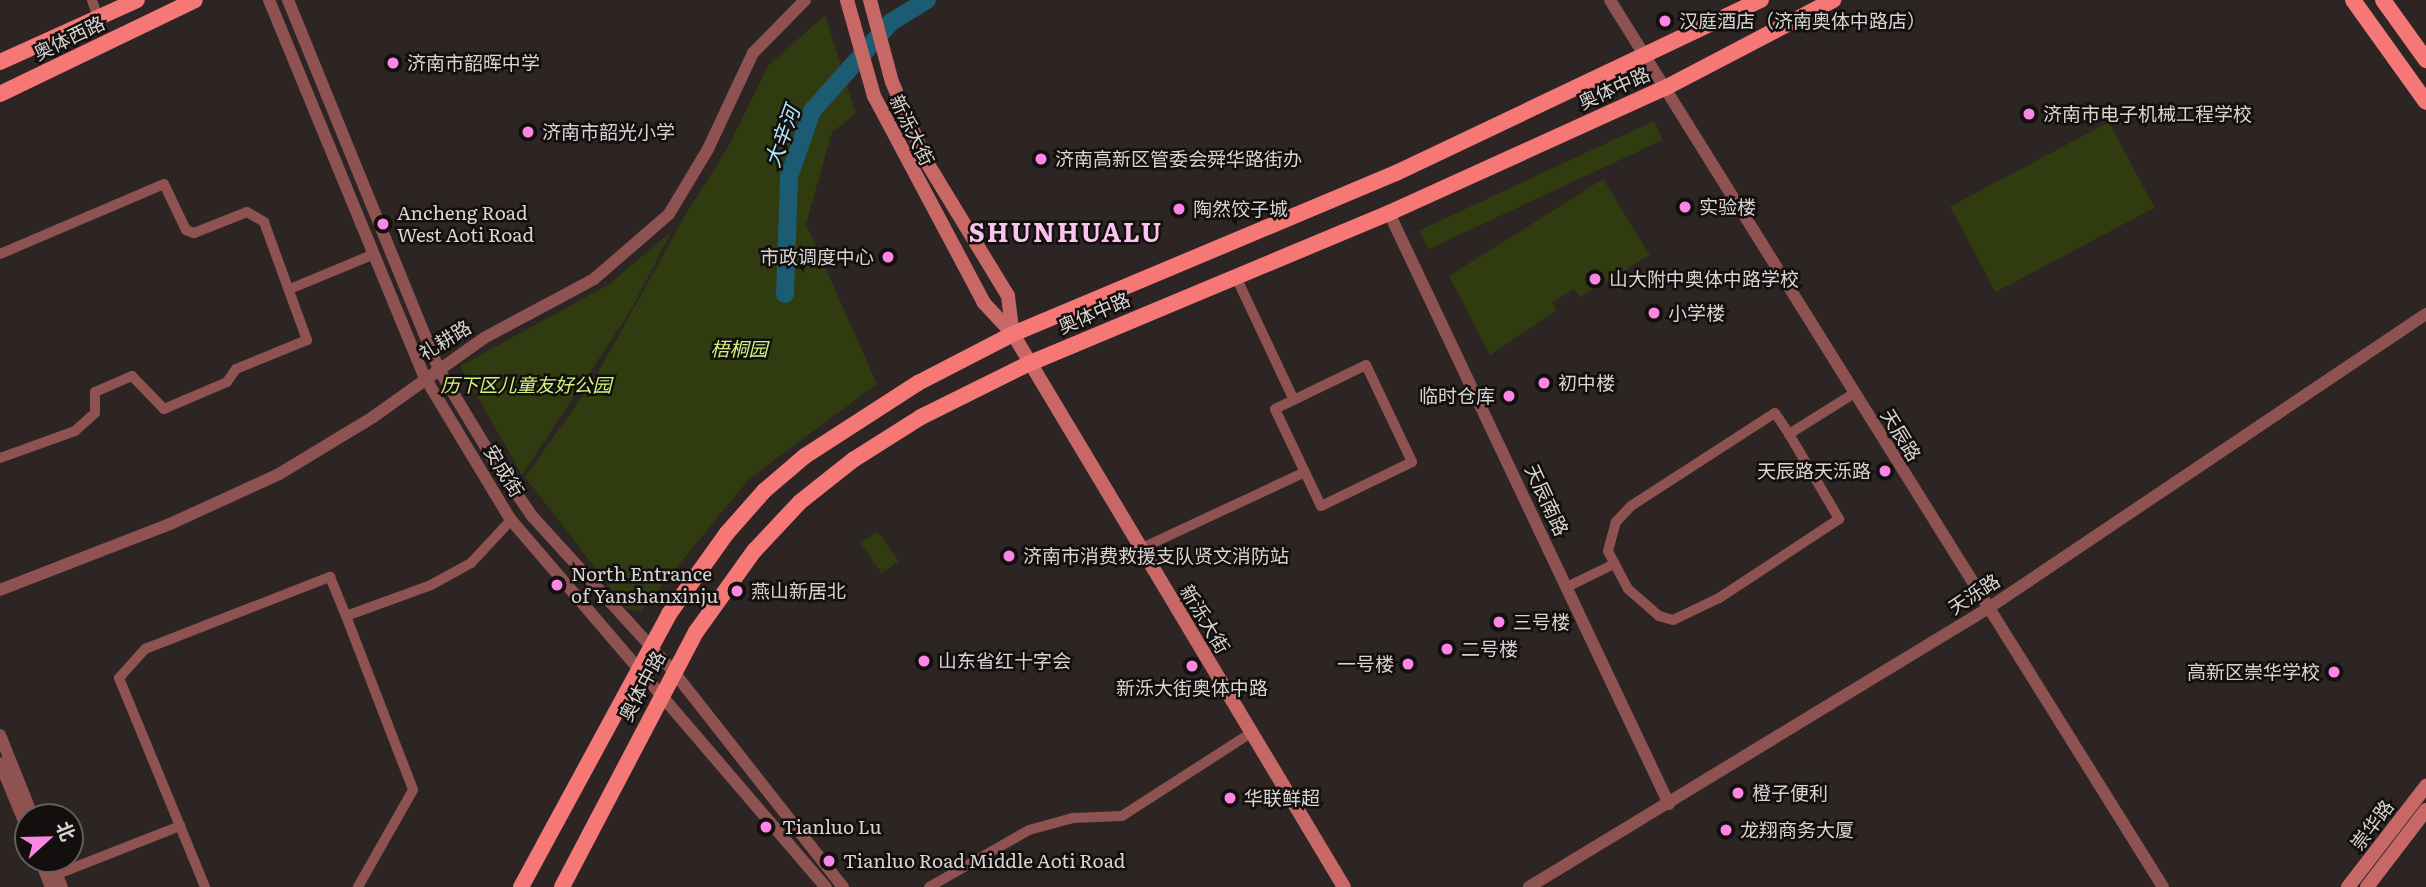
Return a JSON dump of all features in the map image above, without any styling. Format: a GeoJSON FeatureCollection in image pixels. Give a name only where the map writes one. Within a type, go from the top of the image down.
{"type":"FeatureCollection","features":[{"type":"Feature","properties":{"kind":"main road","name":"奥体西路"},"geometry":{"type":"LineString","coordinates":[[0,62],[137,0]]}},
{"type":"Feature","properties":{"kind":"main road","name":"奥体西路"},"geometry":{"type":"LineString","coordinates":[[0,94],[195,0]]}},
{"type":"Feature","properties":{"kind":"main road","name":"新泺大街"},"geometry":{"type":"LineString","coordinates":[[847,0],[872,88],[908,168],[984,303],[1013,334],[1028,364],[1344,887]]}},
{"type":"Feature","properties":{"kind":"main road","name":"新泺大街"},"geometry":{"type":"LineString","coordinates":[[870,0],[892,82],[926,162],[1008,296],[1013,334]]}},
{"type":"Feature","properties":{"kind":"main road","name":"奥体中路"},"geometry":{"type":"LineString","coordinates":[[521,887],[638,667],[698,573],[764,491],[845,428],[1013,334],[1396,173],[1761,0]]}},
{"type":"Feature","properties":{"kind":"main road","name":"奥体中路"},"geometry":{"type":"LineString","coordinates":[[562,887],[673,671],[754,551],[800,502],[853,460],[921,417],[1028,364],[1389,213],[1665,88],[1833,0]]}},
{"type":"Feature","properties":{"kind":"main road"},"geometry":{"type":"LineString","coordinates":[[2353,0],[2426,102]]}},
{"type":"Feature","properties":{"kind":"main road"},"geometry":{"type":"LineString","coordinates":[[2383,0],[2426,60]]}},
{"type":"Feature","properties":{"kind":"main road","name":"崇华路"},"geometry":{"type":"LineString","coordinates":[[2348,887],[2426,786]]}},
{"type":"Feature","properties":{"kind":"main road","name":"崇华路"},"geometry":{"type":"LineString","coordinates":[[2367,887],[2426,810]]}},
{"type":"Feature","properties":{"kind":"street"},"geometry":{"type":"LineString","coordinates":[[92,0],[98,17]]}},
{"type":"Feature","properties":{"kind":"street","name":"安成街"},"geometry":{"type":"LineString","coordinates":[[269,0],[424,376],[511,520],[826,887]]}},
{"type":"Feature","properties":{"kind":"street","name":"安成街"},"geometry":{"type":"LineString","coordinates":[[288,0],[438,368],[532,516],[651,650]]}},
{"type":"Feature","properties":{"kind":"street","name":"礼耕路"},"geometry":{"type":"LineString","coordinates":[[0,590],[170,524],[279,474],[373,416],[424,376],[594,279],[669,214],[708,149],[753,53],[805,0]]}},
{"type":"Feature","properties":{"kind":"street","name":"天辰路"},"geometry":{"type":"LineString","coordinates":[[1611,0],[1853,394],[2163,887]]}},
{"type":"Feature","properties":{"kind":"street"},"geometry":{"type":"LineString","coordinates":[[0,254],[164,184],[186,230],[194,233],[247,212],[264,222],[307,341],[236,369],[227,382],[164,409],[132,376],[95,392],[95,413],[75,430],[0,458]]}},
{"type":"Feature","properties":{"kind":"street","name":"天辰南路"},"geometry":{"type":"LineString","coordinates":[[1389,213],[1670,804]]}},
{"type":"Feature","properties":{"kind":"street"},"geometry":{"type":"LineString","coordinates":[[290,289],[373,254]]}},
{"type":"Feature","properties":{"kind":"street"},"geometry":{"type":"LineString","coordinates":[[1236,277],[1294,400]]}},
{"type":"Feature","properties":{"kind":"street","name":"天泺路"},"geometry":{"type":"LineString","coordinates":[[1529,887],[1670,804],[1987,609],[2426,314]]}},
{"type":"Feature","properties":{"kind":"street"},"geometry":{"type":"LineString","coordinates":[[1366,365],[1412,462],[1321,506],[1275,409],[1294,400],[1366,365]]}},
{"type":"Feature","properties":{"kind":"street"},"geometry":{"type":"LineString","coordinates":[[1788,434],[1853,394]]}},
{"type":"Feature","properties":{"kind":"street"},"geometry":{"type":"LineString","coordinates":[[1775,413],[1788,434],[1839,519],[1719,598],[1673,620],[1659,616],[1628,589],[1608,551],[1616,522],[1631,506],[1775,413]]}},
{"type":"Feature","properties":{"kind":"street"},"geometry":{"type":"LineString","coordinates":[[1140,548],[1305,472]]}},
{"type":"Feature","properties":{"kind":"street"},"geometry":{"type":"LineString","coordinates":[[346,616],[431,585],[471,563],[511,520]]}},
{"type":"Feature","properties":{"kind":"street"},"geometry":{"type":"LineString","coordinates":[[1567,587],[1614,564]]}},
{"type":"Feature","properties":{"kind":"street"},"geometry":{"type":"LineString","coordinates":[[205,887],[119,678],[145,649],[330,577],[413,790],[358,887]]}},
{"type":"Feature","properties":{"kind":"street"},"geometry":{"type":"LineString","coordinates":[[651,650],[673,671],[843,887]]}},
{"type":"Feature","properties":{"kind":"street"},"geometry":{"type":"LineString","coordinates":[[929,887],[1029,830],[1073,818],[1122,816],[1251,733]]}},
{"type":"Feature","properties":{"kind":"street"},"geometry":{"type":"LineString","coordinates":[[0,735],[27,803]]}},
{"type":"Feature","properties":{"kind":"street"},"geometry":{"type":"LineString","coordinates":[[0,762],[17,803]]}},
{"type":"Feature","properties":{"kind":"street"},"geometry":{"type":"LineString","coordinates":[[52,880],[180,826]]}},
{"type":"Feature","properties":{"kind":"street"},"geometry":{"type":"LineString","coordinates":[[52,880],[62,887]]}},
{"type":"Feature","properties":{"kind":"green space","name":"梧桐园"},"geometry":{"type":"Polygon","coordinates":[[[825,15],[856,114],[832,132],[806,224],[877,384],[749,479],[641,611],[627,609],[525,477],[594,380],[687,212],[727,149],[768,66],[825,15]]]}},
{"type":"Feature","properties":{"kind":"green space"},"geometry":{"type":"Polygon","coordinates":[[[1654,121],[1663,140],[1428,249],[1419,230],[1654,121]]]}},
{"type":"Feature","properties":{"kind":"green space"},"geometry":{"type":"Polygon","coordinates":[[[2109,122],[2155,208],[1996,292],[1950,207],[2109,122]]]}},
{"type":"Feature","properties":{"kind":"green space"},"geometry":{"type":"Polygon","coordinates":[[[1603,179],[1650,255],[1580,297],[1574,289],[1552,302],[1557,310],[1490,355],[1449,276],[1603,179]]]}},
{"type":"Feature","properties":{"kind":"green space","name":"历下区儿童友好公园"},"geometry":{"type":"Polygon","coordinates":[[[671,232],[631,310],[522,475],[460,366],[608,285],[671,232]]]}},
{"type":"Feature","properties":{"kind":"green space"},"geometry":{"type":"Polygon","coordinates":[[[877,531],[899,561],[882,573],[860,543],[877,531]]]}},
{"type":"Feature","properties":{"kind":"waterway","name":"大辛河"},"geometry":{"type":"LineString","coordinates":[[785,294],[789,177],[812,111],[891,22],[927,0]]}},
{"type":"Feature","properties":{"kind":"place","name":"汉庭酒店（济南奥体中路店）"},"geometry":{"type":"Point","coordinates":[1665,21]}},
{"type":"Feature","properties":{"kind":"place","name":"济南市韶晖中学"},"geometry":{"type":"Point","coordinates":[393,63]}},
{"type":"Feature","properties":{"kind":"place","name":"济南市电子机械工程学校"},"geometry":{"type":"Point","coordinates":[2029,114]}},
{"type":"Feature","properties":{"kind":"place","name":"济南市韶光小学"},"geometry":{"type":"Point","coordinates":[528,132]}},
{"type":"Feature","properties":{"kind":"place","name":"济南高新区管委会舜华路街办"},"geometry":{"type":"Point","coordinates":[1041,159]}},
{"type":"Feature","properties":{"kind":"place","name":"实验楼"},"geometry":{"type":"Point","coordinates":[1685,207]}},
{"type":"Feature","properties":{"kind":"place","name":"陶然饺子城"},"geometry":{"type":"Point","coordinates":[1179,209]}},
{"type":"Feature","properties":{"kind":"place","name":"Ancheng Road West Aoti Road"},"geometry":{"type":"Point","coordinates":[383,224]}},
{"type":"Feature","properties":{"kind":"place","name":"市政调度中心"},"geometry":{"type":"Point","coordinates":[888,257]}},
{"type":"Feature","properties":{"kind":"place","name":"山大附中奥体中路学校"},"geometry":{"type":"Point","coordinates":[1595,279]}},
{"type":"Feature","properties":{"kind":"place","name":"小学楼"},"geometry":{"type":"Point","coordinates":[1654,313]}},
{"type":"Feature","properties":{"kind":"place","name":"初中楼"},"geometry":{"type":"Point","coordinates":[1544,383]}},
{"type":"Feature","properties":{"kind":"place","name":"临时仓库"},"geometry":{"type":"Point","coordinates":[1509,396]}},
{"type":"Feature","properties":{"kind":"place","name":"天辰路天泺路"},"geometry":{"type":"Point","coordinates":[1885,471]}},
{"type":"Feature","properties":{"kind":"place","name":"济南市消费救援支队贤文消防站"},"geometry":{"type":"Point","coordinates":[1009,556]}},
{"type":"Feature","properties":{"kind":"place","name":"North Entrance of Yanshanxinju"},"geometry":{"type":"Point","coordinates":[557,585]}},
{"type":"Feature","properties":{"kind":"place","name":"燕山新居北"},"geometry":{"type":"Point","coordinates":[737,591]}},
{"type":"Feature","properties":{"kind":"place","name":"三号楼"},"geometry":{"type":"Point","coordinates":[1499,622]}},
{"type":"Feature","properties":{"kind":"place","name":"二号楼"},"geometry":{"type":"Point","coordinates":[1447,649]}},
{"type":"Feature","properties":{"kind":"place","name":"山东省红十字会"},"geometry":{"type":"Point","coordinates":[924,661]}},
{"type":"Feature","properties":{"kind":"place","name":"一号楼"},"geometry":{"type":"Point","coordinates":[1408,664]}},
{"type":"Feature","properties":{"kind":"place","name":"新泺大街奥体中路"},"geometry":{"type":"Point","coordinates":[1192,666]}},
{"type":"Feature","properties":{"kind":"place","name":"高新区崇华学校"},"geometry":{"type":"Point","coordinates":[2334,672]}},
{"type":"Feature","properties":{"kind":"place","name":"橙子便利"},"geometry":{"type":"Point","coordinates":[1738,793]}},
{"type":"Feature","properties":{"kind":"place","name":"华联鲜超"},"geometry":{"type":"Point","coordinates":[1230,798]}},
{"type":"Feature","properties":{"kind":"place","name":"Tianluo Lu"},"geometry":{"type":"Point","coordinates":[766,827]}},
{"type":"Feature","properties":{"kind":"place","name":"龙翔商务大厦"},"geometry":{"type":"Point","coordinates":[1726,830]}},
{"type":"Feature","properties":{"kind":"place","name":"Tianluo Road Middle Aoti Road"},"geometry":{"type":"Point","coordinates":[829,861]}},
{"type":"Feature","properties":{"kind":"district","name":"SHUNHUALU"},"geometry":{"type":"Point","coordinates":[1066,231]}}]}
